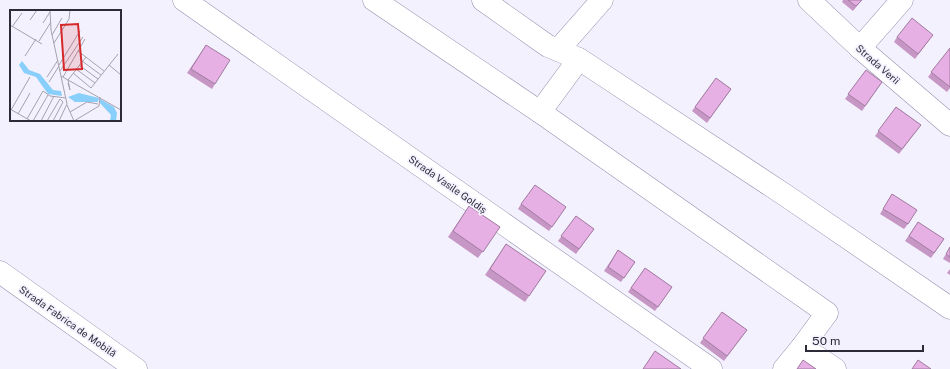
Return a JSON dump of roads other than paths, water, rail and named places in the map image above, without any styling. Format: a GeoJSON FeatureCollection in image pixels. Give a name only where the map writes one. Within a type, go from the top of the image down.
{"type":"FeatureCollection","features":[{"type":"Feature","properties":{"kind":"street","name":"Strada Vasile Goldiș"},"geometry":{"type":"LineString","coordinates":[[184,0],[711,369]]}},
{"type":"Feature","properties":{"kind":"street"},"geometry":{"type":"LineString","coordinates":[[374,0],[540,112],[827,313],[784,369]]}},
{"type":"Feature","properties":{"kind":"street"},"geometry":{"type":"LineString","coordinates":[[483,0],[538,39],[579,59],[788,197],[950,308]]}},
{"type":"Feature","properties":{"kind":"street"},"geometry":{"type":"LineString","coordinates":[[558,50],[602,0]]}},
{"type":"Feature","properties":{"kind":"street","name":"Strada Verii"},"geometry":{"type":"LineString","coordinates":[[809,0],[860,48],[948,119]]}},
{"type":"Feature","properties":{"kind":"street"},"geometry":{"type":"LineString","coordinates":[[860,48],[902,0]]}},
{"type":"Feature","properties":{"kind":"street"},"geometry":{"type":"LineString","coordinates":[[540,112],[579,59]]}},
{"type":"Feature","properties":{"kind":"street","name":"Strada Fabrica de Mobilă"},"geometry":{"type":"LineString","coordinates":[[0,272],[136,369]]}},
{"type":"Feature","properties":{"kind":"street"},"geometry":{"type":"LineString","coordinates":[[802,347],[835,369]]}}]}
